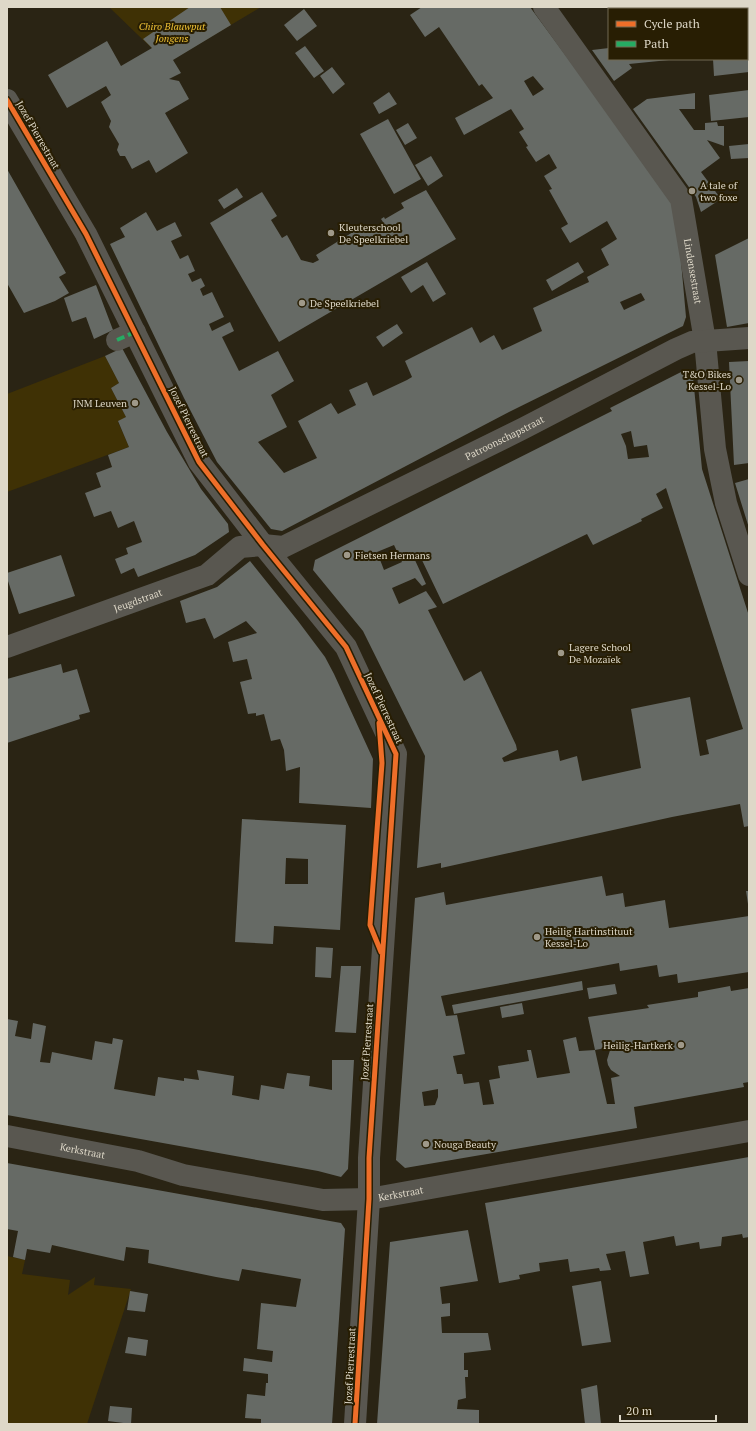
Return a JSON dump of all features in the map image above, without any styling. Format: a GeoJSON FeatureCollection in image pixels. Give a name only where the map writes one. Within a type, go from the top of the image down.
{"type":"FeatureCollection","features":[{"type":"Feature","properties":{"kind":"street","name":"Lindensestraat"},"geometry":{"type":"LineString","coordinates":[[544,7],[681,198],[705,341],[715,449],[726,503],[749,575]]}},
{"type":"Feature","properties":{"kind":"street","name":"Jozef Pierrestraat"},"geometry":{"type":"LineString","coordinates":[[7,100],[86,234],[126,336],[199,462],[262,546],[346,647],[396,754],[369,1158],[369,1199],[355,1424]]}},
{"type":"Feature","properties":{"kind":"street","name":"Patroonschapstraat"},"geometry":{"type":"LineString","coordinates":[[262,546],[283,547],[524,428],[692,342],[749,338]]}},
{"type":"Feature","properties":{"kind":"street","name":"Jeugdstraat"},"geometry":{"type":"LineString","coordinates":[[7,647],[207,575],[240,547],[262,546]]}},
{"type":"Feature","properties":{"kind":"street","name":"Kerkstraat"},"geometry":{"type":"LineString","coordinates":[[7,1136],[138,1161],[183,1175],[323,1200],[369,1199],[749,1131]]}},
{"type":"Feature","properties":{"kind":"green space","name":"Chiro Blauwput Jongens"},"geometry":{"type":"Polygon","coordinates":[[[109,7],[261,7],[167,63],[109,7]]]}},
{"type":"Feature","properties":{"kind":"green space"},"geometry":{"type":"Polygon","coordinates":[[[105,356],[119,383],[111,388],[126,417],[118,422],[129,447],[7,492],[7,394],[105,356]]]}},
{"type":"Feature","properties":{"kind":"green space"},"geometry":{"type":"Polygon","coordinates":[[[7,1256],[25,1260],[22,1274],[70,1280],[68,1295],[95,1277],[94,1285],[131,1289],[87,1424],[7,1424],[7,1256]]]}},
{"type":"Feature","properties":{"kind":"building"},"geometry":{"type":"Polygon","coordinates":[[[190,7],[220,7],[231,25],[173,60],[181,73],[169,79],[179,81],[189,99],[165,113],[188,153],[156,173],[149,160],[132,169],[125,156],[120,156],[117,150],[119,144],[109,127],[111,121],[101,102],[111,95],[106,86],[67,108],[48,75],[107,41],[121,66],[152,48],[143,39],[190,7]]]}},
{"type":"Feature","properties":{"kind":"building"},"geometry":{"type":"Polygon","coordinates":[[[422,7],[530,7],[676,205],[686,317],[683,326],[509,412],[282,531],[271,529],[217,462],[184,398],[110,244],[125,237],[120,228],[146,212],[157,231],[175,222],[182,236],[171,241],[180,259],[188,255],[195,271],[188,274],[192,282],[201,278],[205,286],[200,289],[203,296],[212,292],[224,317],[209,324],[212,331],[230,322],[234,331],[222,337],[239,371],[278,351],[294,381],[271,395],[287,427],[258,442],[284,473],[317,458],[298,421],[331,403],[338,414],[356,405],[349,390],[367,382],[373,396],[407,380],[412,377],[405,361],[472,327],[480,343],[494,335],[502,350],[542,331],[533,308],[589,282],[587,277],[609,265],[601,249],[617,239],[607,221],[570,243],[561,228],[568,224],[549,190],[552,189],[544,176],[557,168],[549,154],[536,162],[526,147],[528,146],[519,132],[524,129],[511,109],[464,135],[455,118],[493,98],[482,84],[479,86],[439,27],[425,37],[410,15],[422,7]],[[533,76],[524,81],[533,96],[544,89],[533,76]],[[641,293],[620,302],[624,310],[645,300],[641,293]]]}},
{"type":"Feature","properties":{"kind":"building"},"geometry":{"type":"Polygon","coordinates":[[[660,7],[660,8],[627,8],[660,7]]]}},
{"type":"Feature","properties":{"kind":"building"},"geometry":{"type":"Polygon","coordinates":[[[304,9],[317,26],[297,41],[284,25],[304,9]]]}},
{"type":"Feature","properties":{"kind":"building"},"geometry":{"type":"Polygon","coordinates":[[[305,46],[324,71],[314,78],[295,53],[305,46]]]}},
{"type":"Feature","properties":{"kind":"building"},"geometry":{"type":"Polygon","coordinates":[[[608,48],[608,60],[669,60],[629,64],[632,68],[614,81],[592,50],[608,48]]]}},
{"type":"Feature","properties":{"kind":"building"},"geometry":{"type":"Polygon","coordinates":[[[749,53],[749,72],[714,76],[713,60],[748,60],[749,53]]]}},
{"type":"Feature","properties":{"kind":"building"},"geometry":{"type":"Polygon","coordinates":[[[332,67],[345,84],[333,94],[320,76],[332,67]]]}},
{"type":"Feature","properties":{"kind":"building"},"geometry":{"type":"Polygon","coordinates":[[[749,90],[749,117],[711,121],[709,95],[749,90]]]}},
{"type":"Feature","properties":{"kind":"building"},"geometry":{"type":"Polygon","coordinates":[[[389,92],[397,104],[379,114],[373,103],[389,92]]]}},
{"type":"Feature","properties":{"kind":"building"},"geometry":{"type":"Polygon","coordinates":[[[695,93],[695,109],[679,109],[694,130],[705,130],[705,123],[717,122],[718,126],[724,126],[724,146],[707,140],[720,158],[701,172],[721,199],[701,212],[696,197],[633,109],[647,99],[695,93]]]}},
{"type":"Feature","properties":{"kind":"building"},"geometry":{"type":"Polygon","coordinates":[[[388,119],[421,179],[394,194],[360,134],[388,119]]]}},
{"type":"Feature","properties":{"kind":"building"},"geometry":{"type":"Polygon","coordinates":[[[408,123],[417,138],[405,145],[396,130],[408,123]]]}},
{"type":"Feature","properties":{"kind":"building"},"geometry":{"type":"Polygon","coordinates":[[[749,144],[749,158],[731,159],[729,146],[749,144]]]}},
{"type":"Feature","properties":{"kind":"building"},"geometry":{"type":"Polygon","coordinates":[[[431,156],[443,176],[428,186],[415,165],[431,156]]]}},
{"type":"Feature","properties":{"kind":"building"},"geometry":{"type":"Polygon","coordinates":[[[7,169],[66,273],[59,277],[69,293],[55,301],[24,313],[7,283],[7,169]]]}},
{"type":"Feature","properties":{"kind":"building"},"geometry":{"type":"Polygon","coordinates":[[[237,188],[243,197],[224,209],[218,200],[237,188]]]}},
{"type":"Feature","properties":{"kind":"building","name":"De Speelkriebel"},"geometry":{"type":"Polygon","coordinates":[[[426,190],[456,239],[279,342],[210,223],[262,192],[277,216],[271,220],[282,238],[287,235],[301,260],[313,263],[319,260],[316,255],[361,227],[365,232],[383,222],[381,219],[384,217],[385,219],[404,208],[401,203],[426,190]]]}},
{"type":"Feature","properties":{"kind":"building"},"geometry":{"type":"Polygon","coordinates":[[[749,238],[749,323],[727,327],[715,255],[749,238]]]}},
{"type":"Feature","properties":{"kind":"building"},"geometry":{"type":"Polygon","coordinates":[[[427,262],[446,294],[433,302],[423,285],[411,293],[401,277],[427,262]]]}},
{"type":"Feature","properties":{"kind":"building"},"geometry":{"type":"Polygon","coordinates":[[[578,262],[584,272],[552,291],[546,280],[578,262]]]}},
{"type":"Feature","properties":{"kind":"building"},"geometry":{"type":"Polygon","coordinates":[[[96,285],[113,330],[94,339],[86,317],[72,322],[64,298],[96,285]]]}},
{"type":"Feature","properties":{"kind":"building"},"geometry":{"type":"Polygon","coordinates":[[[397,324],[403,333],[383,347],[376,337],[397,324]]]}},
{"type":"Feature","properties":{"kind":"building"},"geometry":{"type":"Polygon","coordinates":[[[122,348],[167,432],[201,489],[228,524],[229,532],[195,555],[138,577],[134,568],[121,574],[115,559],[128,554],[126,548],[142,542],[134,521],[118,528],[111,511],[94,517],[85,493],[101,487],[96,473],[112,467],[108,455],[129,447],[118,421],[126,417],[111,388],[119,383],[105,356],[122,348]]]}},
{"type":"Feature","properties":{"kind":"building"},"geometry":{"type":"Polygon","coordinates":[[[749,361],[749,463],[734,465],[729,362],[749,361]]]}},
{"type":"Feature","properties":{"kind":"building"},"geometry":{"type":"Polygon","coordinates":[[[685,370],[693,377],[702,469],[749,616],[749,826],[744,827],[740,804],[672,817],[441,868],[441,863],[417,868],[425,756],[363,631],[313,570],[315,560],[612,411],[610,408],[685,370]],[[631,431],[621,434],[626,446],[628,459],[649,457],[647,445],[634,447],[631,431]],[[666,488],[656,494],[663,508],[641,519],[642,521],[593,545],[587,534],[443,604],[420,556],[414,558],[426,584],[422,586],[415,578],[392,588],[399,604],[426,591],[437,607],[428,610],[464,681],[481,671],[516,745],[517,750],[502,758],[504,762],[558,750],[560,761],[577,756],[582,781],[641,768],[631,709],[690,697],[700,756],[709,754],[706,740],[743,729],[666,488]],[[394,545],[377,552],[384,570],[402,562],[394,545]]]}},
{"type":"Feature","properties":{"kind":"building"},"geometry":{"type":"Polygon","coordinates":[[[749,479],[749,528],[735,483],[749,479]]]}},
{"type":"Feature","properties":{"kind":"building"},"geometry":{"type":"Polygon","coordinates":[[[61,555],[75,596],[19,614],[7,578],[7,573],[61,555]]]}},
{"type":"Feature","properties":{"kind":"building"},"geometry":{"type":"Polygon","coordinates":[[[250,561],[325,657],[334,674],[373,759],[371,808],[299,803],[300,767],[286,771],[284,750],[280,739],[271,741],[264,714],[256,716],[256,713],[248,714],[240,682],[252,679],[247,659],[233,662],[228,642],[257,633],[246,621],[214,639],[205,618],[186,623],[180,601],[217,587],[250,561]]]}},
{"type":"Feature","properties":{"kind":"building"},"geometry":{"type":"Polygon","coordinates":[[[61,664],[63,673],[77,669],[90,712],[79,715],[80,719],[7,743],[7,679],[61,664]]]}},
{"type":"Feature","properties":{"kind":"building"},"geometry":{"type":"Polygon","coordinates":[[[242,819],[346,825],[340,930],[274,926],[273,944],[235,942],[242,819]],[[286,858],[285,884],[308,884],[308,859],[286,858]]]}},
{"type":"Feature","properties":{"kind":"building"},"geometry":{"type":"Polygon","coordinates":[[[602,876],[606,896],[623,893],[625,907],[665,900],[669,928],[749,916],[749,972],[678,983],[677,974],[659,977],[657,965],[620,971],[619,963],[441,996],[446,1016],[457,1015],[465,1054],[453,1056],[457,1074],[462,1074],[464,1084],[479,1082],[483,1105],[494,1104],[489,1080],[500,1078],[498,1066],[529,1061],[527,1050],[531,1050],[537,1078],[570,1073],[563,1040],[576,1037],[579,1051],[595,1050],[588,1017],[649,1008],[647,1005],[698,997],[698,992],[730,986],[731,991],[749,988],[749,1082],[743,1083],[744,1087],[634,1107],[637,1128],[405,1168],[396,1160],[415,898],[444,892],[446,905],[602,876]],[[611,1047],[595,1050],[607,1104],[615,1104],[611,1078],[620,1076],[611,1070],[608,1065],[607,1060],[611,1047]],[[438,1089],[422,1092],[424,1106],[435,1105],[438,1097],[438,1089]]]}},
{"type":"Feature","properties":{"kind":"building"},"geometry":{"type":"Polygon","coordinates":[[[746,891],[749,891],[749,904],[748,904],[746,891]]]}},
{"type":"Feature","properties":{"kind":"building"},"geometry":{"type":"Polygon","coordinates":[[[316,947],[333,948],[331,978],[315,977],[316,947]]]}},
{"type":"Feature","properties":{"kind":"building"},"geometry":{"type":"Polygon","coordinates":[[[341,966],[361,966],[356,1033],[335,1032],[341,966]]]}},
{"type":"Feature","properties":{"kind":"building"},"geometry":{"type":"Polygon","coordinates":[[[582,981],[583,990],[454,1014],[452,1005],[582,981]]]}},
{"type":"Feature","properties":{"kind":"building"},"geometry":{"type":"Polygon","coordinates":[[[615,984],[617,994],[589,999],[587,988],[615,984]]]}},
{"type":"Feature","properties":{"kind":"building"},"geometry":{"type":"Polygon","coordinates":[[[522,1003],[524,1014],[502,1018],[500,1007],[522,1003]]]}},
{"type":"Feature","properties":{"kind":"building"},"geometry":{"type":"Polygon","coordinates":[[[7,1019],[18,1021],[15,1036],[31,1039],[33,1023],[46,1026],[40,1062],[50,1063],[52,1052],[92,1060],[95,1041],[112,1044],[113,1038],[123,1040],[114,1089],[155,1096],[158,1077],[184,1081],[184,1078],[199,1080],[197,1070],[234,1076],[232,1095],[259,1100],[261,1085],[284,1089],[287,1073],[310,1076],[309,1086],[332,1090],[332,1060],[354,1060],[348,1169],[341,1177],[318,1171],[7,1115],[7,1019]]]}},
{"type":"Feature","properties":{"kind":"building"},"geometry":{"type":"Polygon","coordinates":[[[749,1157],[749,1237],[743,1238],[742,1234],[722,1237],[721,1246],[700,1249],[699,1242],[676,1246],[674,1236],[643,1242],[649,1274],[630,1277],[625,1251],[606,1254],[611,1270],[600,1271],[599,1268],[570,1272],[568,1259],[539,1263],[540,1271],[519,1275],[520,1279],[499,1283],[485,1203],[749,1157]]]}},
{"type":"Feature","properties":{"kind":"building"},"geometry":{"type":"Polygon","coordinates":[[[7,1163],[341,1223],[345,1229],[332,1424],[261,1424],[261,1419],[245,1418],[247,1394],[265,1396],[266,1383],[268,1383],[268,1374],[243,1371],[244,1358],[272,1362],[273,1351],[257,1349],[261,1303],[296,1307],[301,1279],[242,1269],[239,1281],[216,1277],[148,1263],[149,1250],[126,1247],[124,1261],[52,1245],[50,1253],[27,1249],[25,1260],[13,1257],[18,1231],[7,1229],[7,1163]]]}},
{"type":"Feature","properties":{"kind":"building"},"geometry":{"type":"Polygon","coordinates":[[[468,1230],[478,1281],[440,1287],[442,1304],[450,1303],[450,1316],[441,1317],[442,1333],[488,1333],[491,1350],[464,1353],[464,1370],[468,1370],[468,1377],[465,1377],[466,1398],[458,1400],[457,1409],[479,1410],[479,1424],[377,1424],[390,1242],[468,1230]]]}},
{"type":"Feature","properties":{"kind":"building"},"geometry":{"type":"Polygon","coordinates":[[[601,1281],[611,1342],[582,1346],[572,1286],[601,1281]]]}},
{"type":"Feature","properties":{"kind":"building"},"geometry":{"type":"Polygon","coordinates":[[[130,1291],[148,1294],[145,1312],[127,1310],[130,1291]]]}},
{"type":"Feature","properties":{"kind":"building"},"geometry":{"type":"Polygon","coordinates":[[[128,1337],[148,1340],[146,1356],[125,1353],[128,1337]]]}},
{"type":"Feature","properties":{"kind":"building"},"geometry":{"type":"Polygon","coordinates":[[[597,1385],[601,1424],[585,1424],[581,1389],[597,1385]]]}},
{"type":"Feature","properties":{"kind":"building"},"geometry":{"type":"Polygon","coordinates":[[[110,1406],[132,1408],[131,1424],[108,1421],[110,1406]]]}},
{"type":"Feature","properties":{"kind":"marked path"},"geometry":{"type":"LineString","coordinates":[[117,340],[135,332]]}},
{"type":"Feature","properties":{"kind":"cycle path"},"geometry":{"type":"LineString","coordinates":[[7,100],[86,234],[199,462],[263,545],[346,647],[396,754],[369,1158],[369,1199],[355,1424]]}},
{"type":"Feature","properties":{"kind":"cycle path"},"geometry":{"type":"LineString","coordinates":[[379,723],[382,763],[370,925],[381,952]]}},
{"type":"Feature","properties":{"kind":"place","name":"A tale of two foxe"},"geometry":{"type":"Point","coordinates":[692,191]}},
{"type":"Feature","properties":{"kind":"place","name":"Kleuterschool De Speelkriebel"},"geometry":{"type":"Point","coordinates":[331,233]}},
{"type":"Feature","properties":{"kind":"place","name":"De Speelkriebel"},"geometry":{"type":"Point","coordinates":[302,303]}},
{"type":"Feature","properties":{"kind":"place","name":"T&O Bikes Kessel-Lo"},"geometry":{"type":"Point","coordinates":[739,380]}},
{"type":"Feature","properties":{"kind":"place","name":"JNM Leuven"},"geometry":{"type":"Point","coordinates":[135,403]}},
{"type":"Feature","properties":{"kind":"place","name":"Fietsen Hermans"},"geometry":{"type":"Point","coordinates":[347,555]}},
{"type":"Feature","properties":{"kind":"place","name":"Lagere School De Mozaïek"},"geometry":{"type":"Point","coordinates":[561,653]}},
{"type":"Feature","properties":{"kind":"place","name":"Heilig Hartinstituut Kessel-Lo"},"geometry":{"type":"Point","coordinates":[537,937]}},
{"type":"Feature","properties":{"kind":"place","name":"Heilig-Hartkerk"},"geometry":{"type":"Point","coordinates":[681,1045]}},
{"type":"Feature","properties":{"kind":"place","name":"Nouga Beauty"},"geometry":{"type":"Point","coordinates":[426,1144]}}]}
